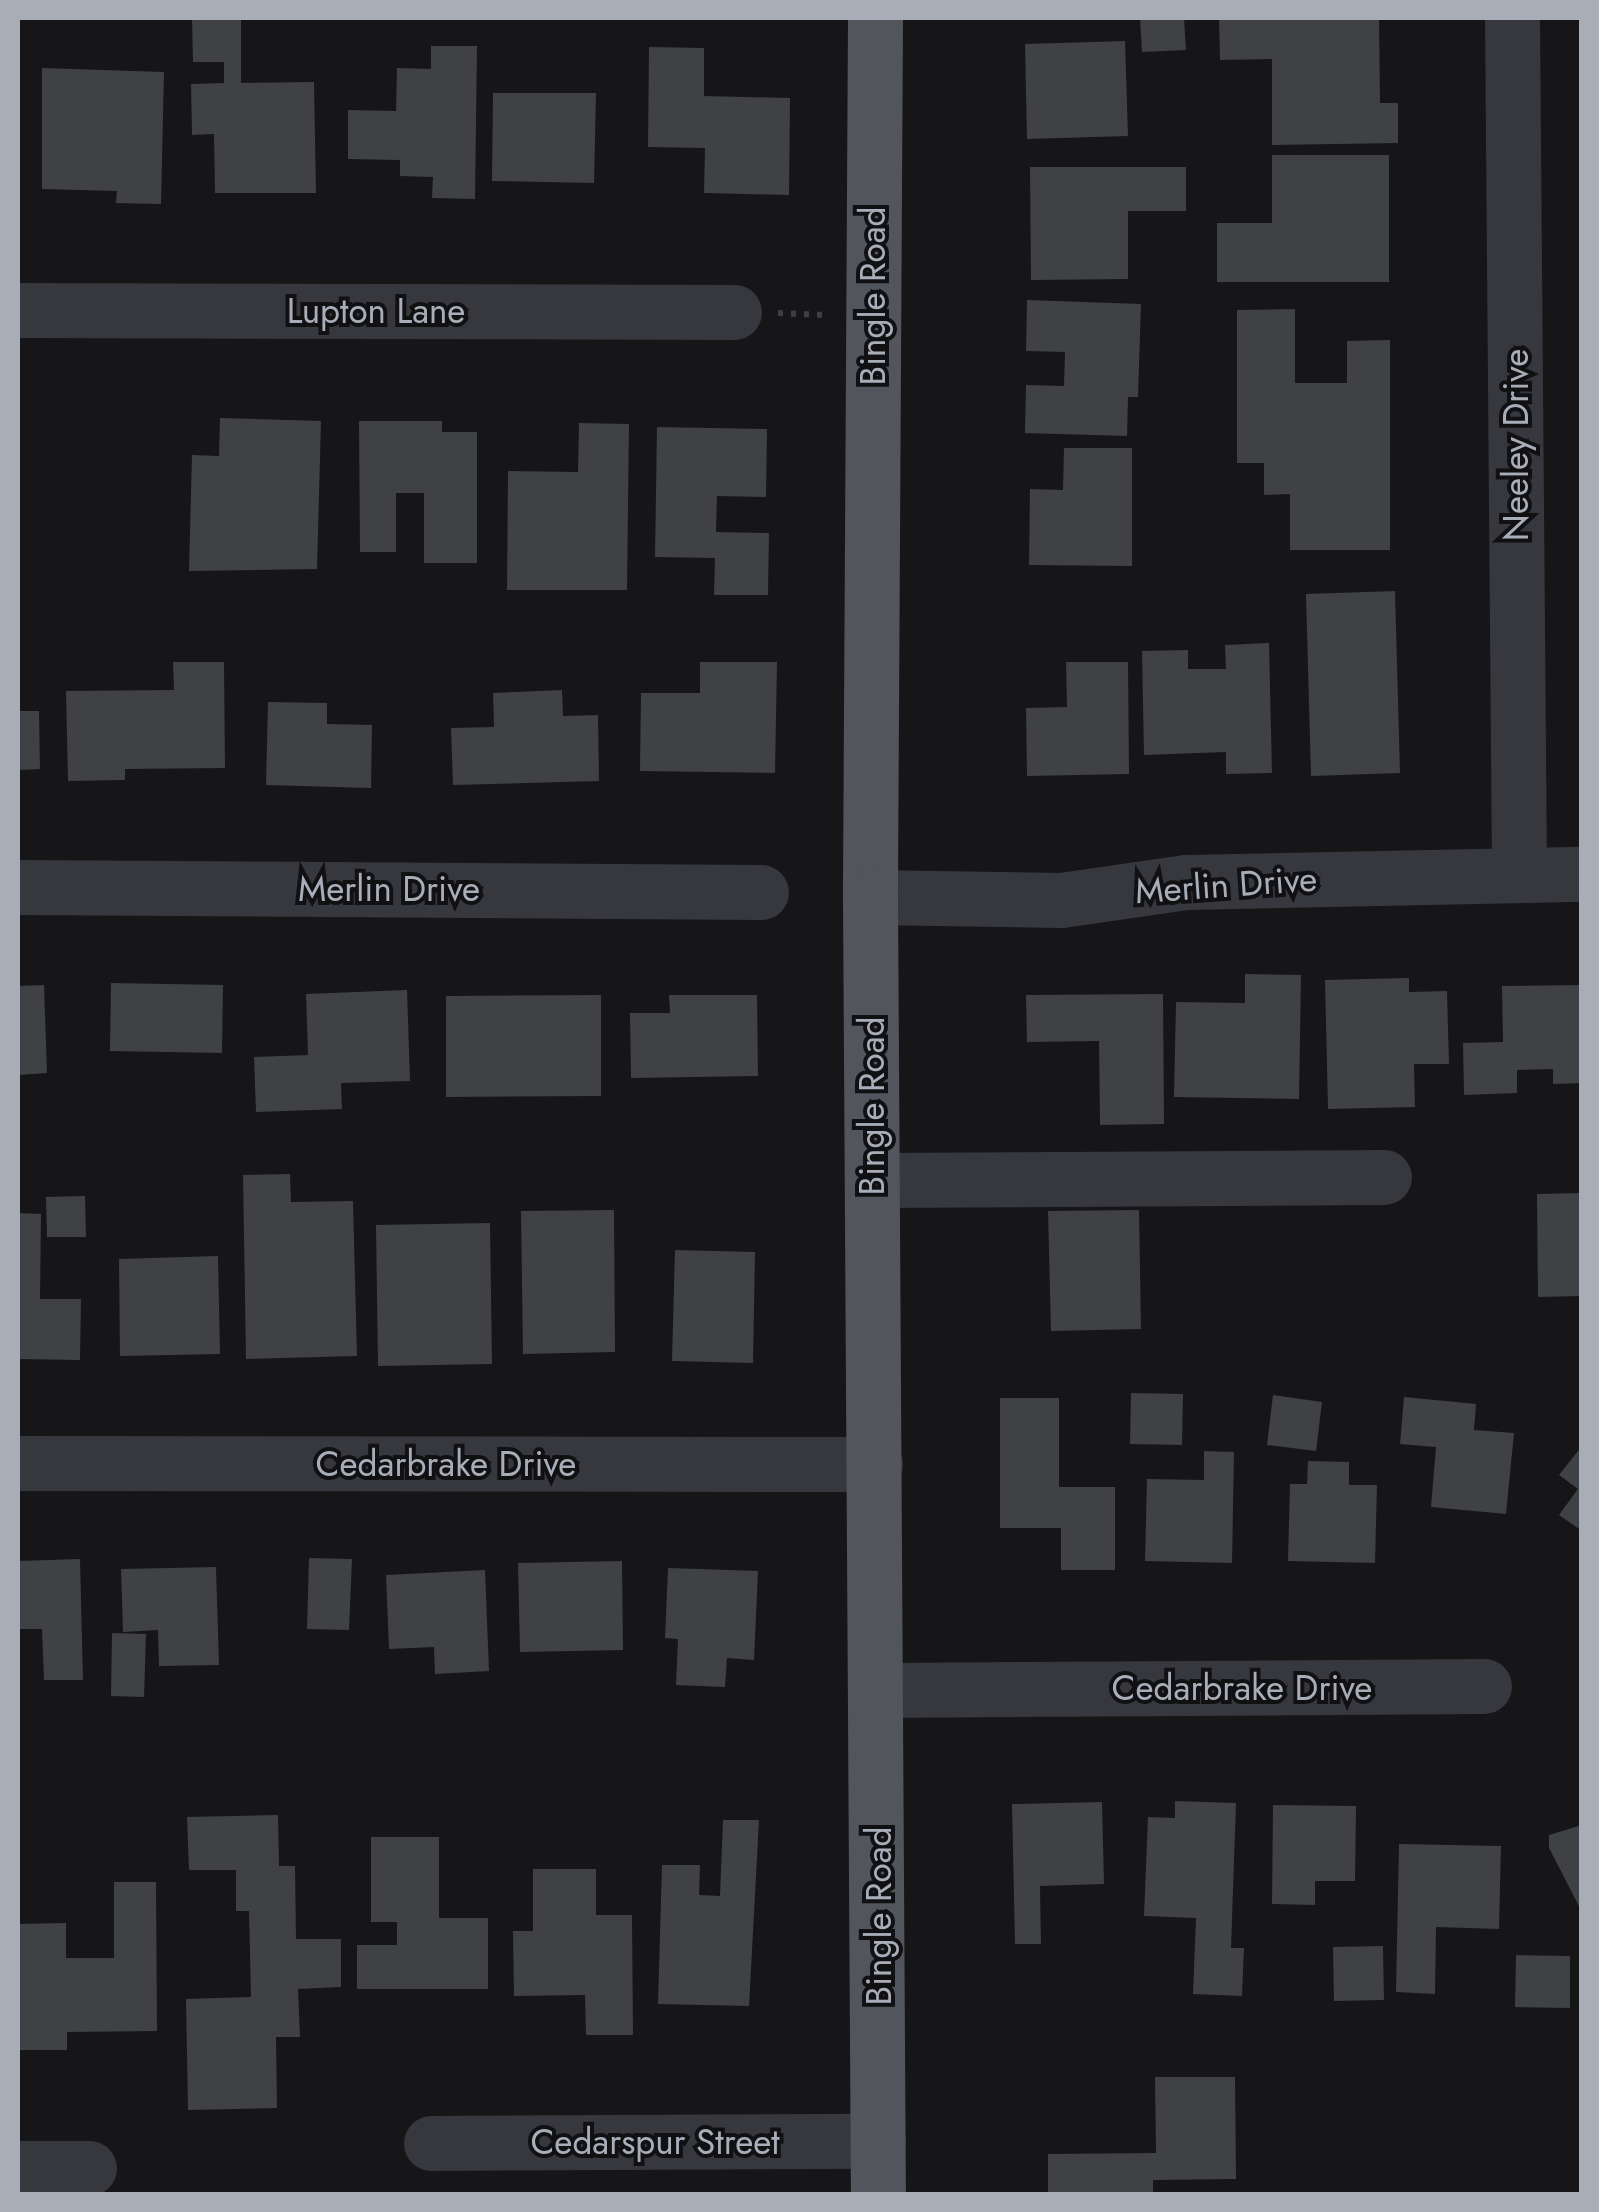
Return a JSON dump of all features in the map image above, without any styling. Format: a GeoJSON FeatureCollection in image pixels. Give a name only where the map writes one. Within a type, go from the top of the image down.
{"type":"FeatureCollection","features":[{"type":"Feature","properties":{"kind":"main road","name":"Bingle Road"},"geometry":{"type":"LineString","coordinates":[[875,18],[870,897],[880,1690],[878,2194]]}},
{"type":"Feature","properties":{"kind":"street","name":"Neeley Drive"},"geometry":{"type":"LineString","coordinates":[[1512,18],[1519,874]]}},
{"type":"Feature","properties":{"kind":"street","name":"Lupton Lane"},"geometry":{"type":"LineString","coordinates":[[18,310],[728,312]]}},
{"type":"Feature","properties":{"kind":"street","name":"Merlin Drive"},"geometry":{"type":"LineString","coordinates":[[870,897],[1061,900],[1186,882],[1582,874]]}},
{"type":"Feature","properties":{"kind":"street","name":"Merlin Drive"},"geometry":{"type":"LineString","coordinates":[[18,887],[761,892]]}},
{"type":"Feature","properties":{"kind":"street"},"geometry":{"type":"LineString","coordinates":[[873,1180],[1384,1177]]}},
{"type":"Feature","properties":{"kind":"street","name":"Cedarbrake Drive"},"geometry":{"type":"LineString","coordinates":[[18,1463],[875,1464]]}},
{"type":"Feature","properties":{"kind":"street","name":"Cedarbrake Drive"},"geometry":{"type":"LineString","coordinates":[[880,1690],[1484,1686]]}},
{"type":"Feature","properties":{"kind":"street","name":"Cedarspur Street"},"geometry":{"type":"LineString","coordinates":[[431,2143],[878,2141]]}},
{"type":"Feature","properties":{"kind":"street"},"geometry":{"type":"LineString","coordinates":[[18,2168],[89,2168]]}},
{"type":"Feature","properties":{"kind":"path"},"geometry":{"type":"LineString","coordinates":[[728,312],[873,316]]}},
{"type":"Feature","properties":{"kind":"building"},"geometry":{"type":"Polygon","coordinates":[[[192,18],[241,18],[241,83],[314,82],[316,193],[215,193],[214,134],[192,135],[191,84],[224,83],[224,62],[193,62],[192,18]]]}},
{"type":"Feature","properties":{"kind":"building"},"geometry":{"type":"Polygon","coordinates":[[[1140,18],[1184,18],[1186,50],[1142,52],[1140,18]]]}},
{"type":"Feature","properties":{"kind":"building"},"geometry":{"type":"Polygon","coordinates":[[[1219,18],[1379,18],[1380,103],[1398,103],[1398,143],[1272,145],[1272,59],[1220,60],[1219,18]]]}},
{"type":"Feature","properties":{"kind":"building"},"geometry":{"type":"Polygon","coordinates":[[[1125,41],[1128,136],[1027,139],[1025,44],[1125,41]]]}},
{"type":"Feature","properties":{"kind":"building"},"geometry":{"type":"Polygon","coordinates":[[[431,46],[477,46],[475,199],[432,198],[433,177],[400,176],[400,160],[348,159],[348,110],[396,111],[397,68],[431,69],[431,46]]]}},
{"type":"Feature","properties":{"kind":"building"},"geometry":{"type":"Polygon","coordinates":[[[649,47],[704,48],[704,96],[790,98],[789,195],[704,193],[705,148],[648,147],[649,47]]]}},
{"type":"Feature","properties":{"kind":"building"},"geometry":{"type":"Polygon","coordinates":[[[42,68],[164,72],[161,204],[116,203],[117,191],[42,189],[42,68]]]}},
{"type":"Feature","properties":{"kind":"building"},"geometry":{"type":"Polygon","coordinates":[[[493,93],[596,93],[594,183],[492,181],[493,93]]]}},
{"type":"Feature","properties":{"kind":"building"},"geometry":{"type":"Polygon","coordinates":[[[1272,155],[1389,155],[1389,282],[1217,282],[1217,223],[1272,223],[1272,155]]]}},
{"type":"Feature","properties":{"kind":"building"},"geometry":{"type":"Polygon","coordinates":[[[1030,167],[1186,167],[1186,211],[1128,211],[1128,279],[1031,280],[1030,167]]]}},
{"type":"Feature","properties":{"kind":"building"},"geometry":{"type":"Polygon","coordinates":[[[1027,300],[1141,304],[1138,397],[1128,397],[1127,436],[1025,433],[1026,385],[1064,386],[1065,352],[1026,351],[1027,300]]]}},
{"type":"Feature","properties":{"kind":"building"},"geometry":{"type":"Polygon","coordinates":[[[1295,309],[1295,383],[1347,383],[1347,341],[1390,340],[1390,550],[1290,550],[1290,494],[1264,495],[1264,463],[1237,463],[1237,310],[1295,309]]]}},
{"type":"Feature","properties":{"kind":"building"},"geometry":{"type":"Polygon","coordinates":[[[220,418],[321,421],[317,569],[189,571],[192,455],[219,456],[220,418]]]}},
{"type":"Feature","properties":{"kind":"building"},"geometry":{"type":"Polygon","coordinates":[[[359,421],[442,421],[442,432],[477,432],[477,563],[424,563],[424,493],[396,493],[396,552],[360,552],[359,421]]]}},
{"type":"Feature","properties":{"kind":"building"},"geometry":{"type":"Polygon","coordinates":[[[579,423],[629,424],[627,590],[507,590],[508,471],[578,472],[579,423]]]}},
{"type":"Feature","properties":{"kind":"building"},"geometry":{"type":"Polygon","coordinates":[[[657,427],[767,429],[766,497],[717,496],[716,532],[769,533],[768,595],[714,595],[715,558],[655,557],[657,427]]]}},
{"type":"Feature","properties":{"kind":"building"},"geometry":{"type":"Polygon","coordinates":[[[1064,448],[1132,448],[1132,566],[1029,565],[1030,489],[1063,490],[1064,448]]]}},
{"type":"Feature","properties":{"kind":"building"},"geometry":{"type":"Polygon","coordinates":[[[1395,591],[1400,773],[1311,776],[1306,594],[1395,591]]]}},
{"type":"Feature","properties":{"kind":"building"},"geometry":{"type":"Polygon","coordinates":[[[1269,643],[1272,773],[1226,774],[1226,752],[1144,755],[1142,651],[1188,650],[1188,669],[1226,669],[1225,645],[1269,643]]]}},
{"type":"Feature","properties":{"kind":"building"},"geometry":{"type":"Polygon","coordinates":[[[173,662],[224,662],[225,768],[125,769],[125,780],[68,781],[66,691],[174,690],[173,662]]]}},
{"type":"Feature","properties":{"kind":"building"},"geometry":{"type":"Polygon","coordinates":[[[700,662],[777,662],[775,773],[640,771],[641,693],[700,693],[700,662]]]}},
{"type":"Feature","properties":{"kind":"building"},"geometry":{"type":"Polygon","coordinates":[[[1066,662],[1128,662],[1129,774],[1027,776],[1026,708],[1067,707],[1066,662]]]}},
{"type":"Feature","properties":{"kind":"building"},"geometry":{"type":"Polygon","coordinates":[[[562,690],[563,716],[598,715],[599,781],[453,785],[451,728],[494,727],[493,693],[562,690]]]}},
{"type":"Feature","properties":{"kind":"building"},"geometry":{"type":"Polygon","coordinates":[[[268,702],[327,703],[327,724],[372,725],[371,788],[266,785],[268,702]]]}},
{"type":"Feature","properties":{"kind":"building"},"geometry":{"type":"Polygon","coordinates":[[[18,711],[39,711],[40,769],[18,770],[18,711]]]}},
{"type":"Feature","properties":{"kind":"building"},"geometry":{"type":"Polygon","coordinates":[[[1245,974],[1301,975],[1299,1099],[1174,1097],[1176,1002],[1245,1003],[1245,974]]]}},
{"type":"Feature","properties":{"kind":"building"},"geometry":{"type":"Polygon","coordinates":[[[1409,978],[1409,992],[1447,991],[1449,1064],[1414,1064],[1415,1107],[1328,1109],[1325,980],[1409,978]]]}},
{"type":"Feature","properties":{"kind":"building"},"geometry":{"type":"Polygon","coordinates":[[[111,983],[223,985],[222,1053],[110,1051],[111,983]]]}},
{"type":"Feature","properties":{"kind":"building"},"geometry":{"type":"Polygon","coordinates":[[[44,985],[47,1073],[18,1075],[18,986],[44,985]]]}},
{"type":"Feature","properties":{"kind":"building"},"geometry":{"type":"Polygon","coordinates":[[[1582,985],[1582,1083],[1553,1084],[1553,1069],[1517,1070],[1517,1093],[1464,1095],[1463,1043],[1503,1042],[1502,986],[1582,985]]]}},
{"type":"Feature","properties":{"kind":"building"},"geometry":{"type":"Polygon","coordinates":[[[407,990],[410,1081],[341,1083],[342,1109],[256,1112],[254,1057],[308,1055],[306,994],[407,990]]]}},
{"type":"Feature","properties":{"kind":"building"},"geometry":{"type":"Polygon","coordinates":[[[1163,994],[1164,1124],[1100,1125],[1099,1041],[1027,1042],[1026,995],[1163,994]]]}},
{"type":"Feature","properties":{"kind":"building"},"geometry":{"type":"Polygon","coordinates":[[[601,995],[601,1096],[446,1097],[446,996],[601,995]]]}},
{"type":"Feature","properties":{"kind":"building"},"geometry":{"type":"Polygon","coordinates":[[[669,995],[757,995],[758,1076],[631,1078],[630,1013],[670,1013],[669,995]]]}},
{"type":"Feature","properties":{"kind":"building"},"geometry":{"type":"Polygon","coordinates":[[[290,1174],[291,1202],[353,1201],[357,1356],[246,1359],[243,1175],[290,1174]]]}},
{"type":"Feature","properties":{"kind":"building"},"geometry":{"type":"Polygon","coordinates":[[[1582,1193],[1582,1296],[1538,1297],[1537,1194],[1582,1193]]]}},
{"type":"Feature","properties":{"kind":"building"},"geometry":{"type":"Polygon","coordinates":[[[85,1196],[86,1237],[47,1237],[46,1197],[85,1196]]]}},
{"type":"Feature","properties":{"kind":"building"},"geometry":{"type":"Polygon","coordinates":[[[614,1210],[615,1352],[523,1354],[521,1211],[614,1210]]]}},
{"type":"Feature","properties":{"kind":"building"},"geometry":{"type":"Polygon","coordinates":[[[1139,1210],[1141,1329],[1051,1331],[1048,1211],[1139,1210]]]}},
{"type":"Feature","properties":{"kind":"building"},"geometry":{"type":"Polygon","coordinates":[[[18,1213],[41,1214],[40,1299],[81,1299],[80,1360],[18,1359],[18,1213]]]}},
{"type":"Feature","properties":{"kind":"building"},"geometry":{"type":"Polygon","coordinates":[[[490,1223],[492,1364],[378,1366],[376,1225],[490,1223]]]}},
{"type":"Feature","properties":{"kind":"building"},"geometry":{"type":"Polygon","coordinates":[[[675,1250],[755,1252],[753,1363],[672,1361],[675,1250]]]}},
{"type":"Feature","properties":{"kind":"building"},"geometry":{"type":"Polygon","coordinates":[[[218,1256],[220,1354],[120,1356],[119,1259],[218,1256]]]}},
{"type":"Feature","properties":{"kind":"building"},"geometry":{"type":"Polygon","coordinates":[[[1131,1393],[1183,1394],[1182,1445],[1130,1444],[1131,1393]]]}},
{"type":"Feature","properties":{"kind":"building"},"geometry":{"type":"Polygon","coordinates":[[[1273,1395],[1322,1402],[1316,1451],[1267,1445],[1273,1395]]]}},
{"type":"Feature","properties":{"kind":"building"},"geometry":{"type":"Polygon","coordinates":[[[1404,1397],[1476,1404],[1474,1430],[1514,1433],[1506,1514],[1431,1507],[1436,1447],[1400,1444],[1404,1397]]]}},
{"type":"Feature","properties":{"kind":"building"},"geometry":{"type":"Polygon","coordinates":[[[1000,1398],[1059,1398],[1059,1487],[1115,1487],[1115,1570],[1061,1570],[1061,1528],[1000,1528],[1000,1398]]]}},
{"type":"Feature","properties":{"kind":"building"},"geometry":{"type":"Polygon","coordinates":[[[1582,1446],[1582,1531],[1559,1515],[1578,1489],[1559,1475],[1582,1446]]]}},
{"type":"Feature","properties":{"kind":"building"},"geometry":{"type":"Polygon","coordinates":[[[1204,1451],[1234,1452],[1232,1563],[1145,1561],[1147,1479],[1204,1480],[1204,1451]]]}},
{"type":"Feature","properties":{"kind":"building"},"geometry":{"type":"Polygon","coordinates":[[[1308,1461],[1349,1462],[1349,1485],[1377,1485],[1375,1563],[1288,1561],[1290,1484],[1307,1484],[1308,1461]]]}},
{"type":"Feature","properties":{"kind":"building"},"geometry":{"type":"Polygon","coordinates":[[[309,1558],[352,1559],[349,1630],[307,1629],[309,1558]]]}},
{"type":"Feature","properties":{"kind":"building"},"geometry":{"type":"Polygon","coordinates":[[[80,1559],[83,1680],[44,1680],[42,1629],[18,1629],[18,1561],[80,1559]]]}},
{"type":"Feature","properties":{"kind":"building"},"geometry":{"type":"Polygon","coordinates":[[[622,1561],[623,1650],[520,1652],[518,1563],[622,1561]]]}},
{"type":"Feature","properties":{"kind":"building"},"geometry":{"type":"Polygon","coordinates":[[[216,1567],[219,1665],[159,1666],[158,1630],[123,1632],[121,1569],[216,1567]]]}},
{"type":"Feature","properties":{"kind":"building"},"geometry":{"type":"Polygon","coordinates":[[[668,1568],[758,1571],[754,1660],[727,1658],[725,1687],[676,1685],[678,1639],[665,1638],[668,1568]]]}},
{"type":"Feature","properties":{"kind":"building"},"geometry":{"type":"Polygon","coordinates":[[[485,1570],[489,1671],[435,1674],[434,1647],[389,1649],[386,1575],[485,1570]]]}},
{"type":"Feature","properties":{"kind":"building"},"geometry":{"type":"Polygon","coordinates":[[[112,1633],[146,1634],[144,1697],[111,1696],[112,1633]]]}},
{"type":"Feature","properties":{"kind":"building"},"geometry":{"type":"Polygon","coordinates":[[[1175,1801],[1236,1803],[1231,1948],[1244,1948],[1242,1996],[1193,1994],[1196,1918],[1144,1916],[1148,1817],[1175,1818],[1175,1801]]]}},
{"type":"Feature","properties":{"kind":"building"},"geometry":{"type":"Polygon","coordinates":[[[1102,1802],[1104,1884],[1040,1886],[1041,1944],[1015,1944],[1012,1804],[1102,1802]]]}},
{"type":"Feature","properties":{"kind":"building"},"geometry":{"type":"Polygon","coordinates":[[[1273,1805],[1356,1806],[1355,1881],[1315,1881],[1315,1905],[1272,1904],[1273,1805]]]}},
{"type":"Feature","properties":{"kind":"building"},"geometry":{"type":"Polygon","coordinates":[[[278,1815],[279,1866],[295,1866],[296,1939],[341,1939],[341,1987],[298,1989],[300,2037],[276,2037],[277,2108],[188,2110],[186,1999],[251,1997],[249,1911],[236,1911],[236,1870],[189,1870],[187,1817],[278,1815]]]}},
{"type":"Feature","properties":{"kind":"building"},"geometry":{"type":"Polygon","coordinates":[[[723,1820],[759,1820],[749,2006],[658,2004],[662,1865],[700,1865],[699,1895],[720,1896],[723,1820]]]}},
{"type":"Feature","properties":{"kind":"building"},"geometry":{"type":"Polygon","coordinates":[[[1582,1825],[1582,1912],[1549,1848],[1549,1835],[1582,1825]]]}},
{"type":"Feature","properties":{"kind":"building"},"geometry":{"type":"Polygon","coordinates":[[[371,1837],[439,1837],[439,1918],[488,1918],[488,1989],[357,1989],[357,1945],[397,1945],[397,1922],[371,1922],[371,1837]]]}},
{"type":"Feature","properties":{"kind":"building"},"geometry":{"type":"Polygon","coordinates":[[[1399,1844],[1501,1846],[1499,1929],[1436,1927],[1435,1994],[1396,1992],[1399,1844]]]}},
{"type":"Feature","properties":{"kind":"building"},"geometry":{"type":"Polygon","coordinates":[[[533,1869],[596,1869],[596,1915],[632,1915],[633,2035],[586,2035],[585,1995],[514,1996],[513,1931],[533,1931],[533,1869]]]}},
{"type":"Feature","properties":{"kind":"building"},"geometry":{"type":"Polygon","coordinates":[[[114,1882],[156,1882],[157,2031],[67,2032],[67,2050],[18,2050],[18,1924],[66,1923],[66,1958],[114,1958],[114,1882]]]}},
{"type":"Feature","properties":{"kind":"building"},"geometry":{"type":"Polygon","coordinates":[[[1383,1946],[1384,2000],[1334,2001],[1333,1947],[1383,1946]]]}},
{"type":"Feature","properties":{"kind":"building"},"geometry":{"type":"Polygon","coordinates":[[[1516,1955],[1570,1956],[1570,2008],[1515,2007],[1516,1955]]]}},
{"type":"Feature","properties":{"kind":"building"},"geometry":{"type":"Polygon","coordinates":[[[1155,2077],[1235,2077],[1236,2179],[1153,2180],[1153,2194],[1048,2194],[1048,2154],[1156,2153],[1155,2077]]]}}]}
